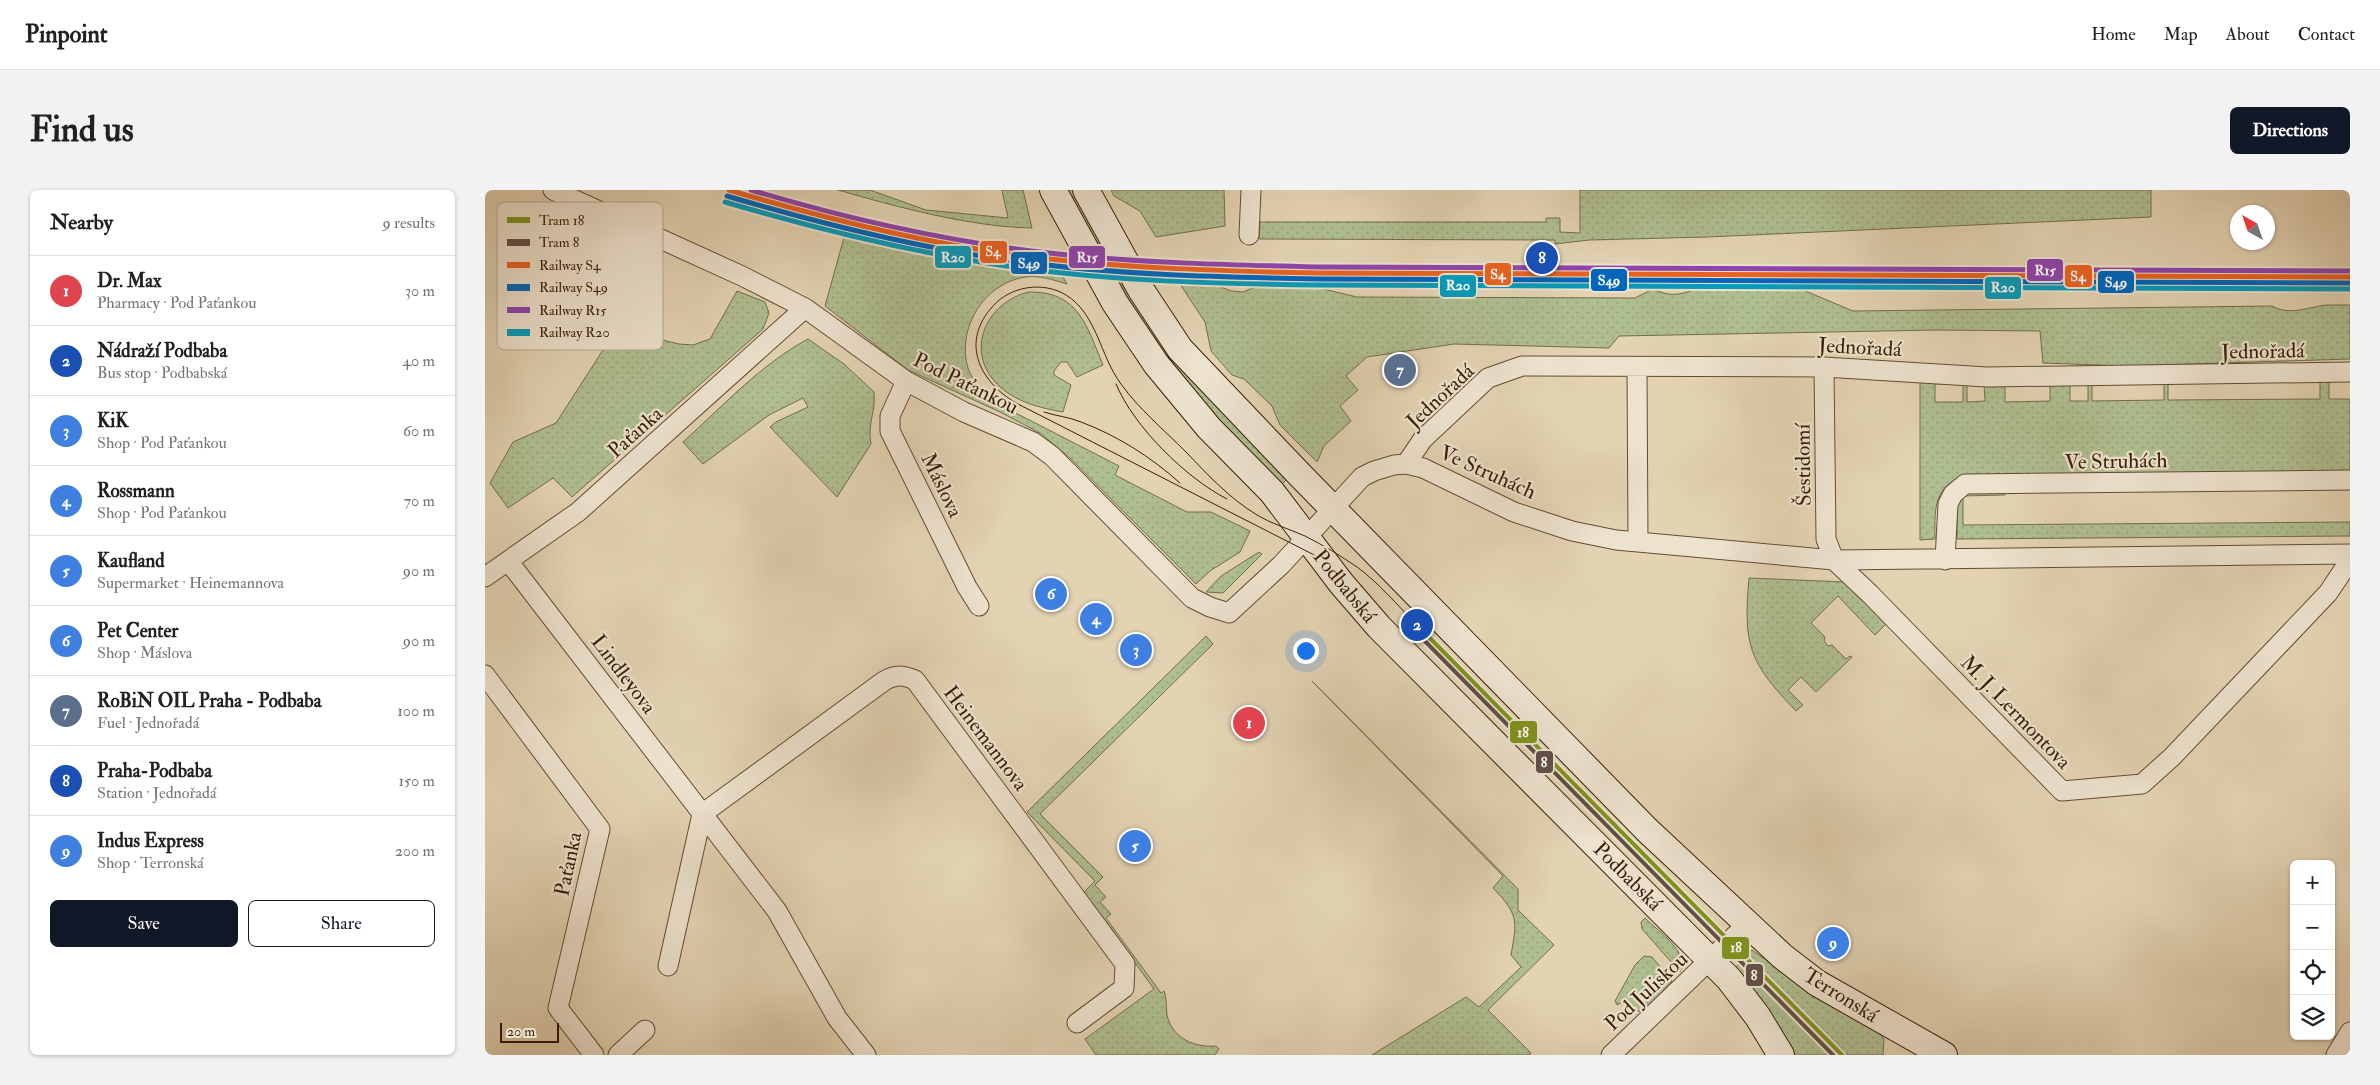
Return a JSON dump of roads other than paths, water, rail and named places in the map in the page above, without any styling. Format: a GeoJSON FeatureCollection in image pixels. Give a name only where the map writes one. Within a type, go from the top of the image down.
{"type":"FeatureCollection","features":[{"type":"Feature","properties":{"kind":"main road","name":"Podbabská"},"geometry":{"type":"LineString","coordinates":[[1053,190],[1115,303],[1156,364],[1209,428],[1273,492],[1341,583],[1379,627],[1711,960],[1746,1000],[1781,1055]]}},
{"type":"Feature","properties":{"kind":"main road","name":"Podbabská"},"geometry":{"type":"LineString","coordinates":[[1086,190],[1141,290],[1180,349],[1333,509],[1654,837],[1746,925]]}},
{"type":"Feature","properties":{"kind":"main road","name":"Terronská"},"geometry":{"type":"LineString","coordinates":[[1746,925],[1817,983],[1943,1055]]}},
{"type":"Feature","properties":{"kind":"street","name":"Pod Paťankou"},"geometry":{"type":"LineString","coordinates":[[553,190],[579,202]]}},
{"type":"Feature","properties":{"kind":"street"},"geometry":{"type":"LineString","coordinates":[[1249,235],[1251,190]]}},
{"type":"Feature","properties":{"kind":"street","name":"Pod Paťankou"},"geometry":{"type":"LineString","coordinates":[[663,240],[742,276],[805,308],[906,381],[964,412],[1033,442],[1053,456],[1192,598],[1210,607],[1229,613],[1281,565],[1307,537]]}},
{"type":"Feature","properties":{"kind":"street","name":"Paťanka"},"geometry":{"type":"LineString","coordinates":[[485,577],[578,512],[805,308]]}},
{"type":"Feature","properties":{"kind":"street","name":"Jednořadá"},"geometry":{"type":"LineString","coordinates":[[1406,464],[1423,439],[1488,378],[1522,366],[1637,368],[1824,367],[1987,377],[2350,372]]}},
{"type":"Feature","properties":{"kind":"street","name":"Šestidomí"},"geometry":{"type":"LineString","coordinates":[[1824,367],[1826,539],[1834,560]]}},
{"type":"Feature","properties":{"kind":"street"},"geometry":{"type":"LineString","coordinates":[[1637,368],[1638,542]]}},
{"type":"Feature","properties":{"kind":"street","name":"Máslova"},"geometry":{"type":"LineString","coordinates":[[906,381],[890,416],[890,431],[967,587],[979,606]]}},
{"type":"Feature","properties":{"kind":"street","name":"Ve Struhách"},"geometry":{"type":"LineString","coordinates":[[1307,537],[1362,477],[1387,466],[1406,464],[1423,468],[1514,512],[1572,531],[1638,542],[1834,560],[2350,554]]}},
{"type":"Feature","properties":{"kind":"street","name":"Ve Struhách"},"geometry":{"type":"LineString","coordinates":[[1945,560],[1948,504],[1953,494],[1965,484],[2350,480]]}},
{"type":"Feature","properties":{"kind":"street","name":"M. J. Lermontova"},"geometry":{"type":"LineString","coordinates":[[1834,560],[1870,594],[2062,791],[2142,784],[2172,757],[2328,593],[2350,560]]}},
{"type":"Feature","properties":{"kind":"street","name":"Lindleyova"},"geometry":{"type":"LineString","coordinates":[[509,562],[777,911],[837,1018],[866,1055]]}},
{"type":"Feature","properties":{"kind":"street","name":"Paťanka"},"geometry":{"type":"LineString","coordinates":[[485,675],[600,829],[558,1008],[594,1055]]}},
{"type":"Feature","properties":{"kind":"street","name":"Heinemannova"},"geometry":{"type":"LineString","coordinates":[[702,814],[884,681],[892,676],[903,675],[915,680],[1125,964],[1124,988],[1077,1024]]}},
{"type":"Feature","properties":{"kind":"street"},"geometry":{"type":"LineString","coordinates":[[668,966],[702,814]]}},
{"type":"Feature","properties":{"kind":"street","name":"Pod Juliskou"},"geometry":{"type":"LineString","coordinates":[[1611,1055],[1746,925]]}},
{"type":"Feature","properties":{"kind":"street"},"geometry":{"type":"LineString","coordinates":[[618,1055],[645,1030]]}},
{"type":"Feature","properties":{"kind":"street"},"geometry":{"type":"LineString","coordinates":[[2336,1055],[2350,1032]]}},
{"type":"Feature","properties":{"kind":"tram line"},"geometry":{"type":"LineString","coordinates":[[1324,560],[1016,403],[1003,394],[992,384],[984,372],[978,360],[976,347],[977,333],[993,306],[1009,294],[1028,288],[1047,288],[1066,295],[1085,313],[1114,373],[1128,393],[1219,486],[1257,515],[1312,539],[1357,567],[1381,587],[1417,625]]}},
{"type":"Feature","properties":{"kind":"tram line"},"geometry":{"type":"LineString","coordinates":[[1116,384],[1135,417],[1163,450],[1195,478],[1227,499]]}},
{"type":"Feature","properties":{"kind":"tram line"},"geometry":{"type":"LineString","coordinates":[[1044,412],[1076,420],[1108,434],[1146,456],[1180,483]]}},
{"type":"Feature","properties":{"kind":"tram line","name":"18"},"geometry":{"type":"LineString","coordinates":[[1417,625],[1842,1055]]}},
{"type":"Feature","properties":{"kind":"tram line","name":"8"},"geometry":{"type":"LineString","coordinates":[[1413,629],[1833,1055]]}},
{"type":"Feature","properties":{"kind":"rail line","name":"S4"},"geometry":{"type":"LineString","coordinates":[[729,190],[800,210],[907,236],[980,250],[1091,263],[1167,268],[1318,273],[2350,277]]}},
{"type":"Feature","properties":{"kind":"rail line","name":"R15"},"geometry":{"type":"LineString","coordinates":[[751,190],[865,221],[980,244],[1058,254],[1155,262],[1318,267],[2350,271]]}},
{"type":"Feature","properties":{"kind":"rail line","name":"S49"},"geometry":{"type":"LineString","coordinates":[[727,196],[834,225],[978,256],[1053,266],[1167,275],[1318,279],[2350,283]]}},
{"type":"Feature","properties":{"kind":"rail line","name":"R20"},"geometry":{"type":"LineString","coordinates":[[725,202],[832,231],[940,255],[1051,272],[1165,281],[1318,285],[2350,289]]}},
{"type":"Feature","properties":{"kind":"place","name":"Praha-Podbaba"},"geometry":{"type":"Point","coordinates":[1542,258]}},
{"type":"Feature","properties":{"kind":"place","name":"RoBiN OIL Praha - Podbaba"},"geometry":{"type":"Point","coordinates":[1400,370]}},
{"type":"Feature","properties":{"kind":"place","name":"Pet Center"},"geometry":{"type":"Point","coordinates":[1051,594]}},
{"type":"Feature","properties":{"kind":"place","name":"Rossmann"},"geometry":{"type":"Point","coordinates":[1096,619]}},
{"type":"Feature","properties":{"kind":"place","name":"Nádraží Podbaba"},"geometry":{"type":"Point","coordinates":[1417,625]}},
{"type":"Feature","properties":{"kind":"place","name":"KiK"},"geometry":{"type":"Point","coordinates":[1136,650]}},
{"type":"Feature","properties":{"kind":"place","name":"Dr. Max"},"geometry":{"type":"Point","coordinates":[1249,723]}},
{"type":"Feature","properties":{"kind":"place","name":"Kaufland"},"geometry":{"type":"Point","coordinates":[1135,846]}},
{"type":"Feature","properties":{"kind":"place","name":"Indus Express"},"geometry":{"type":"Point","coordinates":[1833,943]}}]}
